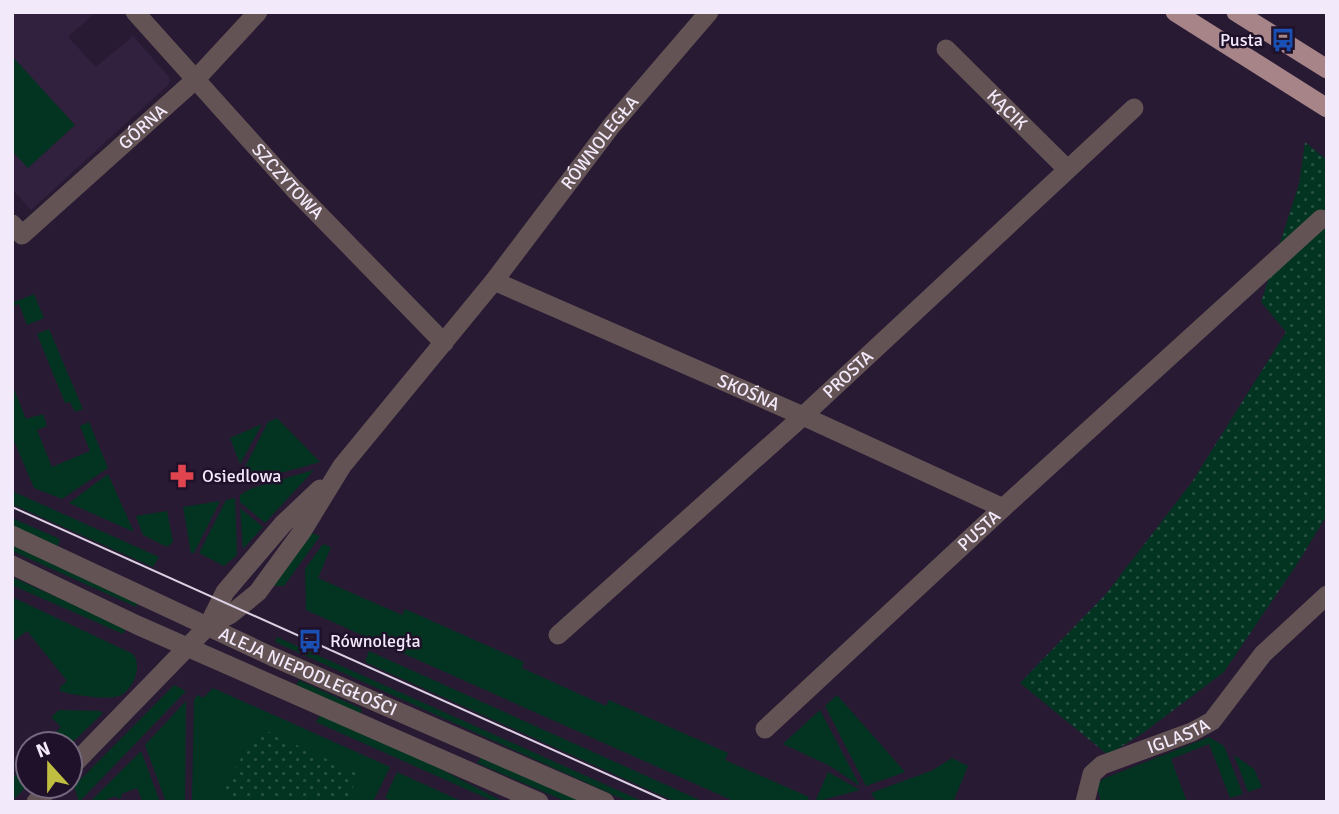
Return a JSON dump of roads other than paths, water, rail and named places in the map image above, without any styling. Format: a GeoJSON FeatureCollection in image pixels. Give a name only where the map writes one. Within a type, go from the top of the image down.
{"type":"FeatureCollection","features":[{"type":"Feature","properties":{"kind":"main road"},"geometry":{"type":"LineString","coordinates":[[1175,12],[1327,108]]}},
{"type":"Feature","properties":{"kind":"main road"},"geometry":{"type":"LineString","coordinates":[[1237,12],[1327,69]]}},
{"type":"Feature","properties":{"kind":"street","name":"SZCZYTOWA"},"geometry":{"type":"LineString","coordinates":[[135,12],[294,189],[444,343]]}},
{"type":"Feature","properties":{"kind":"street","name":"GÓRNA"},"geometry":{"type":"LineString","coordinates":[[17,230],[195,80],[258,12]]}},
{"type":"Feature","properties":{"kind":"street","name":"RÓWNOLEGŁA"},"geometry":{"type":"LineString","coordinates":[[84,753],[208,626],[231,614],[258,592],[301,533],[337,473],[494,281],[612,125],[709,12]]}},
{"type":"Feature","properties":{"kind":"street","name":"KĄCIK"},"geometry":{"type":"LineString","coordinates":[[946,49],[1067,169]]}},
{"type":"Feature","properties":{"kind":"street","name":"PROSTA"},"geometry":{"type":"LineString","coordinates":[[558,635],[803,416],[1135,108]]}},
{"type":"Feature","properties":{"kind":"street","name":"PUSTA"},"geometry":{"type":"LineString","coordinates":[[765,729],[1321,219]]}},
{"type":"Feature","properties":{"kind":"street","name":"SKOŚNA"},"geometry":{"type":"LineString","coordinates":[[494,281],[803,416],[1003,508]]}},
{"type":"Feature","properties":{"kind":"street","name":"ALEJA NIEPODLEGŁOŚCI"},"geometry":{"type":"LineString","coordinates":[[12,535],[208,626],[605,802]]}},
{"type":"Feature","properties":{"kind":"street","name":"ALEJA NIEPODLEGŁOŚCI"},"geometry":{"type":"LineString","coordinates":[[12,565],[122,618],[539,802]]}},
{"type":"Feature","properties":{"kind":"street","name":"IGLASTA"},"geometry":{"type":"LineString","coordinates":[[1086,802],[1092,774],[1102,765],[1192,732],[1212,721],[1263,653],[1327,595]]}},
{"type":"Feature","properties":{"kind":"tram line"},"geometry":{"type":"LineString","coordinates":[[12,507],[669,802]]}},
{"type":"Feature","properties":{"kind":"place","name":"Pusta"},"geometry":{"type":"Point","coordinates":[1283,40]}},
{"type":"Feature","properties":{"kind":"place","name":"Osiedlowa"},"geometry":{"type":"Point","coordinates":[182,476]}},
{"type":"Feature","properties":{"kind":"place","name":"Równoległa"},"geometry":{"type":"Point","coordinates":[310,641]}}]}
